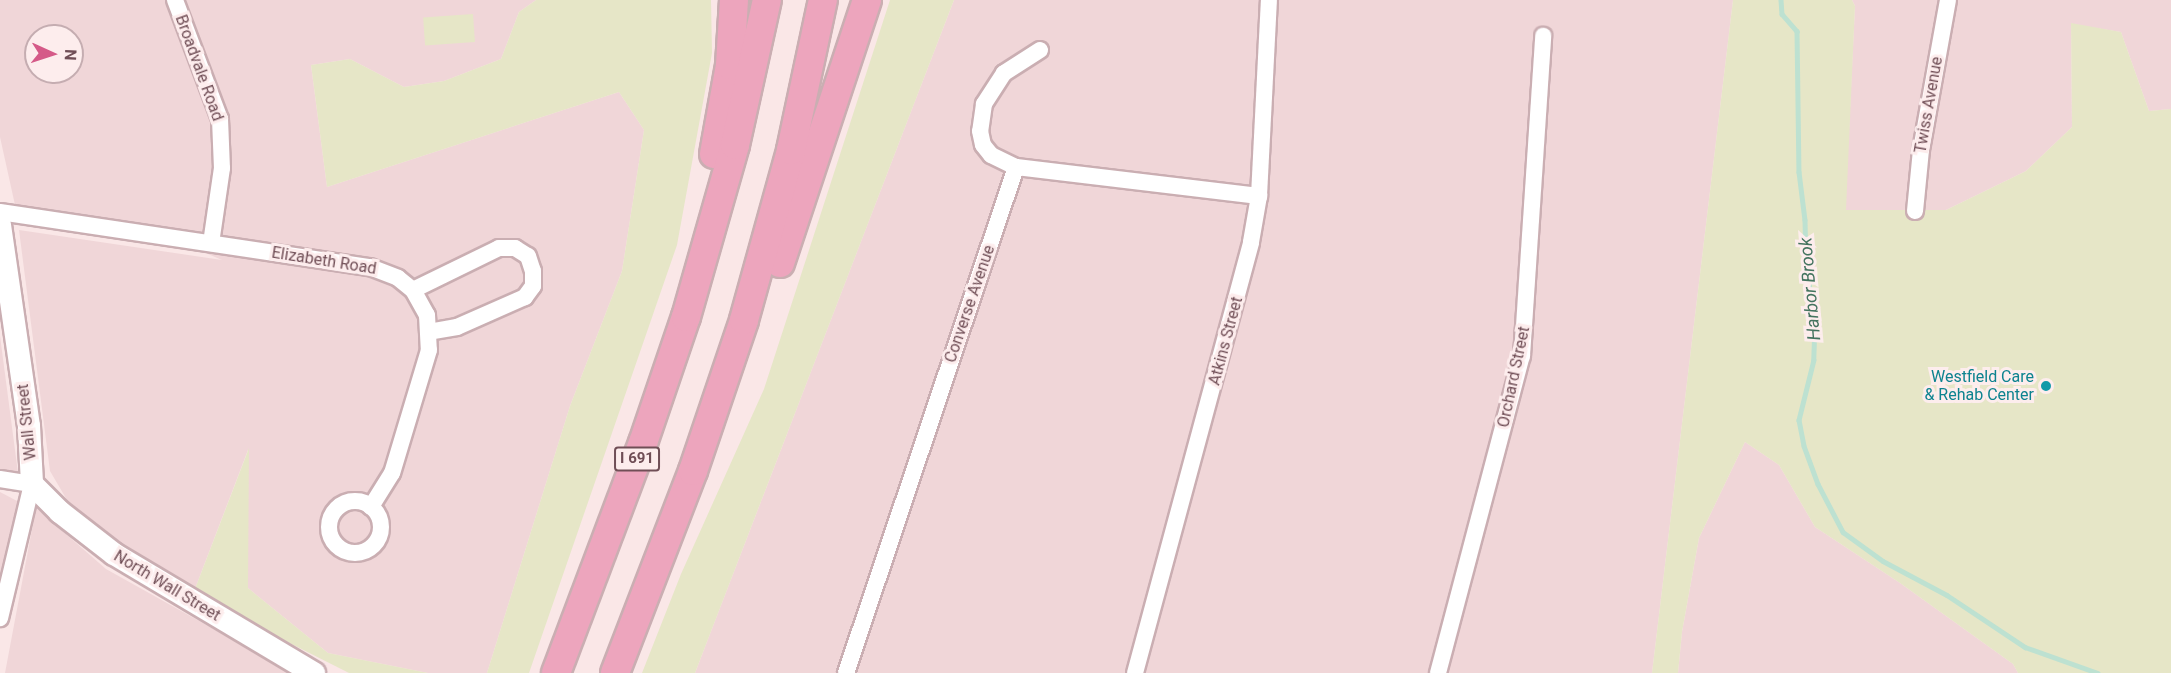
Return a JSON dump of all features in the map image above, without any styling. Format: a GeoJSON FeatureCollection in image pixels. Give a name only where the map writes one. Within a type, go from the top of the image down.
{"type":"FeatureCollection","features":[{"type":"Feature","properties":{"kind":"highway"},"geometry":{"type":"LineString","coordinates":[[709,242],[707,189],[727,87],[734,0]]}},
{"type":"Feature","properties":{"kind":"highway","name":"I 691"},"geometry":{"type":"LineString","coordinates":[[556,673],[654,413],[709,242],[745,104],[767,0]]}},
{"type":"Feature","properties":{"kind":"highway"},"geometry":{"type":"LineString","coordinates":[[615,673],[712,419],[744,320],[791,150],[824,0]]}},
{"type":"Feature","properties":{"kind":"highway"},"geometry":{"type":"LineString","coordinates":[[744,320],[766,292],[778,267],[867,0]]}},
{"type":"Feature","properties":{"kind":"street","name":"Broadvale Road"},"geometry":{"type":"LineString","coordinates":[[175,0],[220,119],[222,168],[211,243]]}},
{"type":"Feature","properties":{"kind":"street","name":"Atkins Street"},"geometry":{"type":"LineString","coordinates":[[1135,673],[1242,285],[1259,196],[1269,0]]}},
{"type":"Feature","properties":{"kind":"street","name":"Twiss Avenue"},"geometry":{"type":"LineString","coordinates":[[1915,211],[1921,150],[1948,0]]}},
{"type":"Feature","properties":{"kind":"street","name":"Orchard Street"},"geometry":{"type":"LineString","coordinates":[[1438,673],[1522,356],[1543,36]]}},
{"type":"Feature","properties":{"kind":"street"},"geometry":{"type":"LineString","coordinates":[[1040,50],[1004,73],[984,104],[980,131],[983,145],[991,155],[1016,167],[1259,196]]}},
{"type":"Feature","properties":{"kind":"street","name":"Converse Avenue"},"geometry":{"type":"LineString","coordinates":[[846,673],[1016,167]]}},
{"type":"Feature","properties":{"kind":"street","name":"Elizabeth Road"},"geometry":{"type":"LineString","coordinates":[[0,212],[370,267],[398,278],[412,290],[427,315],[430,332],[429,350],[392,473],[371,507]]}},
{"type":"Feature","properties":{"kind":"street","name":"Wall Street"},"geometry":{"type":"LineString","coordinates":[[0,225],[29,426],[32,484],[0,618]]}},
{"type":"Feature","properties":{"kind":"street"},"geometry":{"type":"LineString","coordinates":[[412,290],[499,248],[515,248],[528,256],[533,271],[533,286],[525,297],[457,327],[430,332]]}},
{"type":"Feature","properties":{"kind":"street"},"geometry":{"type":"LineString","coordinates":[[0,480],[32,484]]}},
{"type":"Feature","properties":{"kind":"street","name":"North Wall Street"},"geometry":{"type":"LineString","coordinates":[[32,484],[60,512],[114,554],[314,673]]}},
{"type":"Feature","properties":{"kind":"shaded area"},"geometry":{"type":"Polygon","coordinates":[[[0,0],[536,0],[519,12],[501,59],[444,81],[404,87],[350,59],[311,65],[327,187],[619,92],[644,130],[622,271],[570,406],[487,673],[428,673],[328,653],[248,588],[248,450],[193,594],[109,538],[67,500],[50,471],[19,230],[222,260],[136,223],[15,205],[0,137],[0,0]]]}},
{"type":"Feature","properties":{"kind":"shaded area"},"geometry":{"type":"Polygon","coordinates":[[[954,0],[1733,0],[1652,673],[695,673],[954,0]]]}},
{"type":"Feature","properties":{"kind":"shaded area"},"geometry":{"type":"Polygon","coordinates":[[[1852,0],[2171,0],[2171,109],[2149,111],[2121,32],[2071,24],[2072,127],[2026,171],[1946,210],[1845,210],[1855,6],[1852,0]]]}},
{"type":"Feature","properties":{"kind":"shaded area"},"geometry":{"type":"Polygon","coordinates":[[[0,336],[18,473],[0,474],[0,336]]]}},
{"type":"Feature","properties":{"kind":"shaded area"},"geometry":{"type":"Polygon","coordinates":[[[1745,442],[1779,465],[1815,527],[1900,583],[2013,664],[2018,673],[1678,673],[1682,632],[1699,538],[1745,442]]]}},
{"type":"Feature","properties":{"kind":"shaded area"},"geometry":{"type":"Polygon","coordinates":[[[0,492],[19,502],[0,575],[0,492]]]}},
{"type":"Feature","properties":{"kind":"shaded area"},"geometry":{"type":"Polygon","coordinates":[[[36,508],[106,569],[292,673],[5,673],[36,508]]]}},
{"type":"Feature","properties":{"kind":"green space"},"geometry":{"type":"Polygon","coordinates":[[[536,0],[711,0],[712,53],[677,245],[529,673],[487,673],[570,406],[622,271],[644,130],[619,92],[327,187],[311,65],[350,59],[404,87],[444,81],[501,59],[519,12],[536,0]]]}},
{"type":"Feature","properties":{"kind":"green space"},"geometry":{"type":"Polygon","coordinates":[[[890,0],[954,0],[695,673],[642,673],[681,574],[764,389],[890,0]]]}},
{"type":"Feature","properties":{"kind":"green space"},"geometry":{"type":"Polygon","coordinates":[[[1733,0],[1852,0],[1855,6],[1846,210],[1946,210],[2026,171],[2072,127],[2071,23],[2121,32],[2149,111],[2171,109],[2171,673],[2018,673],[2013,664],[1900,583],[1815,527],[1779,465],[1745,442],[1699,538],[1682,632],[1678,673],[1652,673],[1733,0]]]}},
{"type":"Feature","properties":{"kind":"green space"},"geometry":{"type":"Polygon","coordinates":[[[473,14],[475,42],[425,45],[423,17],[473,14]]]}},
{"type":"Feature","properties":{"kind":"green space"},"geometry":{"type":"Polygon","coordinates":[[[249,448],[248,588],[328,653],[428,673],[349,673],[193,594],[249,448]]]}},
{"type":"Feature","properties":{"kind":"waterway","name":"Harbor Brook"},"geometry":{"type":"LineString","coordinates":[[1781,0],[1782,14],[1797,31],[1799,172],[1805,220],[1806,263],[1815,324],[1814,360],[1799,420],[1804,446],[1818,484],[1843,532],[1883,561],[1947,595],[2025,647],[2098,673]]}},
{"type":"Feature","properties":{"kind":"place","name":"Westfield Care & Rehab Center"},"geometry":{"type":"Point","coordinates":[2046,386]}}]}
